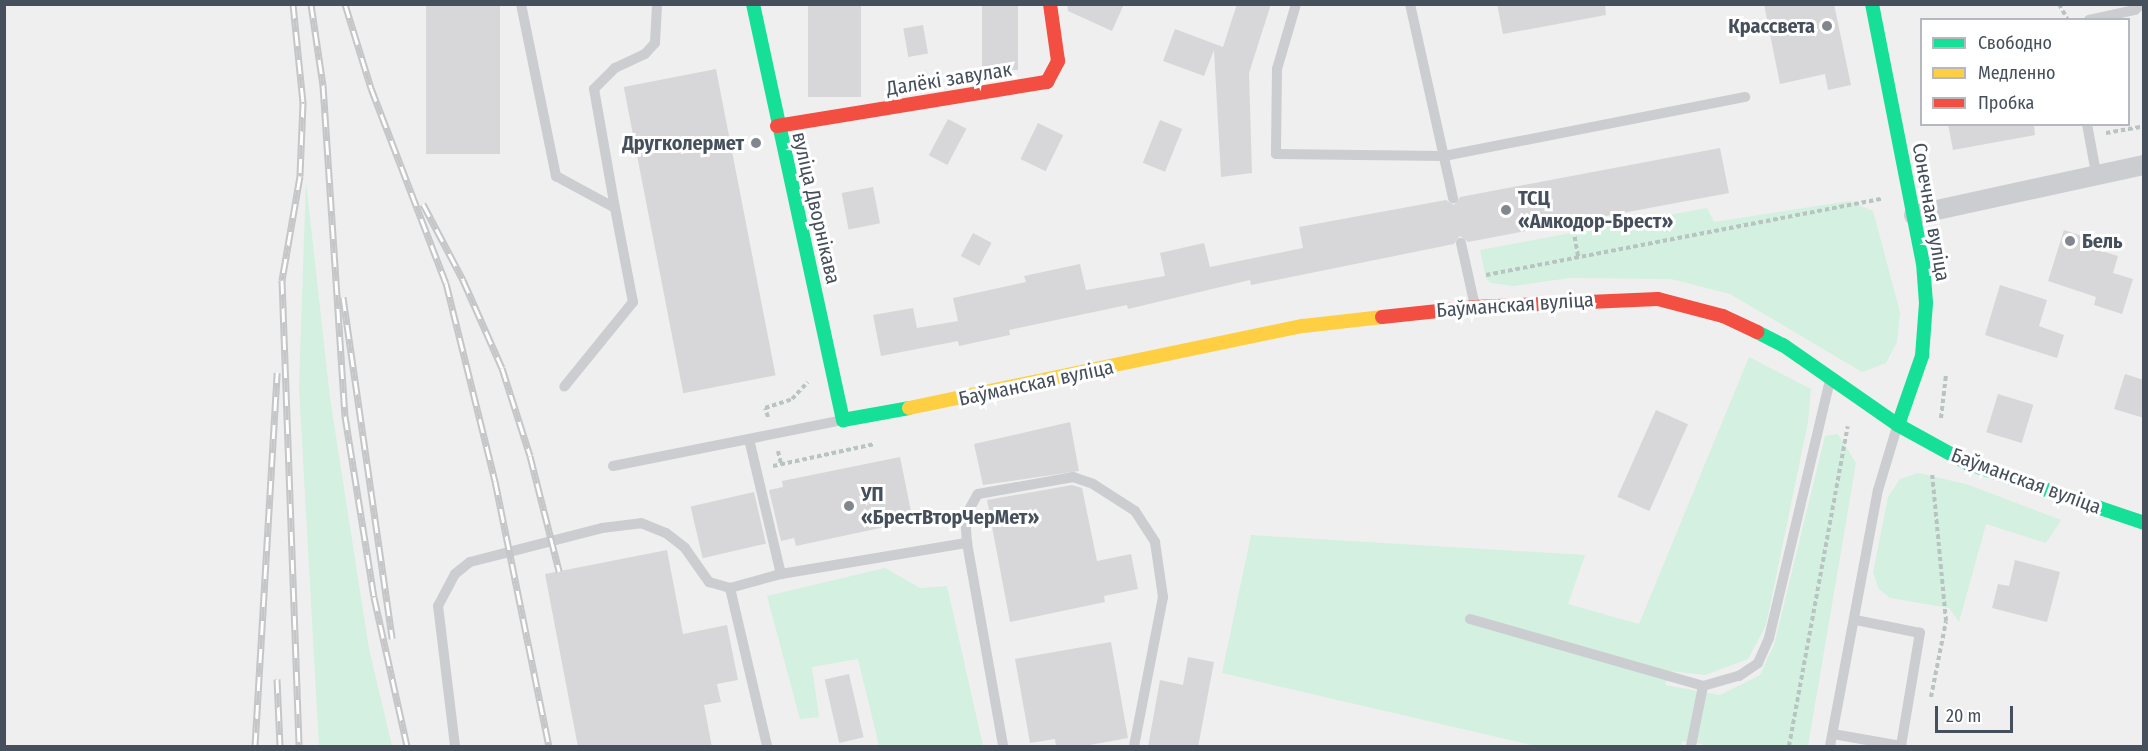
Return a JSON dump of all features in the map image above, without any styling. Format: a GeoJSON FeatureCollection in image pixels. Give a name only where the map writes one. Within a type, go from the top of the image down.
{"type":"FeatureCollection","features":[{"type":"Feature","properties":{"kind":"street","name":"вуліца Дворнікава"},"geometry":{"type":"LineString","coordinates":[[753,4],[777,126],[843,420]]}},
{"type":"Feature","properties":{"kind":"street","name":"Далёкі завулак"},"geometry":{"type":"LineString","coordinates":[[777,126],[1047,82],[1058,61],[1050,4]]}},
{"type":"Feature","properties":{"kind":"street","name":"Сонечная вуліца"},"geometry":{"type":"LineString","coordinates":[[1872,4],[1914,214],[1926,303],[1922,356],[1898,425]]}},
{"type":"Feature","properties":{"kind":"street"},"geometry":{"type":"LineString","coordinates":[[1914,214],[1929,214],[2096,173],[2144,165]]}},
{"type":"Feature","properties":{"kind":"street","name":"Баўманская вуліца"},"geometry":{"type":"LineString","coordinates":[[843,420],[1004,391],[1303,326],[1475,307],[1658,299],[1723,316],[1783,345],[1830,380],[1898,425],[1967,463],[2144,523]]}},
{"type":"Feature","properties":{"kind":"lane"},"geometry":{"type":"LineString","coordinates":[[521,4],[556,176],[615,208]]}},
{"type":"Feature","properties":{"kind":"lane"},"geometry":{"type":"LineString","coordinates":[[564,387],[633,302],[594,89],[615,68],[645,54],[655,43],[657,4]]}},
{"type":"Feature","properties":{"kind":"lane"},"geometry":{"type":"LineString","coordinates":[[1296,4],[1277,69],[1276,154],[1444,156],[1745,97]]}},
{"type":"Feature","properties":{"kind":"lane"},"geometry":{"type":"LineString","coordinates":[[1410,4],[1453,198]]}},
{"type":"Feature","properties":{"kind":"lane"},"geometry":{"type":"LineString","coordinates":[[2098,18],[2135,10],[2141,4]]}},
{"type":"Feature","properties":{"kind":"lane"},"geometry":{"type":"LineString","coordinates":[[2088,130],[2096,173]]}},
{"type":"Feature","properties":{"kind":"lane"},"geometry":{"type":"LineString","coordinates":[[1461,243],[1475,307]]}},
{"type":"Feature","properties":{"kind":"lane"},"geometry":{"type":"LineString","coordinates":[[1470,619],[1703,686],[1739,676],[1758,663],[1769,638],[1830,380]]}},
{"type":"Feature","properties":{"kind":"lane"},"geometry":{"type":"LineString","coordinates":[[613,466],[843,420]]}},
{"type":"Feature","properties":{"kind":"lane"},"geometry":{"type":"LineString","coordinates":[[1830,747],[1856,620],[1878,490],[1898,425]]}},
{"type":"Feature","properties":{"kind":"lane"},"geometry":{"type":"LineString","coordinates":[[749,439],[781,574]]}},
{"type":"Feature","properties":{"kind":"lane"},"geometry":{"type":"LineString","coordinates":[[1003,747],[964,517],[978,494],[1073,477],[1093,484],[1135,511],[1155,542],[1162,597],[1134,747]]}},
{"type":"Feature","properties":{"kind":"lane"},"geometry":{"type":"LineString","coordinates":[[455,747],[438,606],[455,574],[470,562],[602,528],[641,523],[666,533],[685,548],[709,582],[730,588],[781,574],[967,543]]}},
{"type":"Feature","properties":{"kind":"lane"},"geometry":{"type":"LineString","coordinates":[[730,588],[767,747]]}},
{"type":"Feature","properties":{"kind":"lane"},"geometry":{"type":"LineString","coordinates":[[1833,734],[1901,746],[1920,633],[1856,620]]}},
{"type":"Feature","properties":{"kind":"lane"},"geometry":{"type":"LineString","coordinates":[[1691,747],[1703,686]]}},
{"type":"Feature","properties":{"kind":"path"},"geometry":{"type":"LineString","coordinates":[[2059,4],[2067,18]]}},
{"type":"Feature","properties":{"kind":"path"},"geometry":{"type":"LineString","coordinates":[[2088,130],[2144,126]]}},
{"type":"Feature","properties":{"kind":"path"},"geometry":{"type":"LineString","coordinates":[[1572,222],[1578,257]]}},
{"type":"Feature","properties":{"kind":"path"},"geometry":{"type":"LineString","coordinates":[[1789,747],[1848,426]]}},
{"type":"Feature","properties":{"kind":"green space"},"geometry":{"type":"Polygon","coordinates":[[[306,181],[330,398],[369,649],[392,746],[319,746],[299,387],[306,181]]]}},
{"type":"Feature","properties":{"kind":"green space"},"geometry":{"type":"Polygon","coordinates":[[[1849,201],[1873,211],[1900,312],[1897,342],[1886,363],[1862,372],[1730,294],[1671,279],[1570,278],[1513,286],[1491,283],[1486,278],[1480,250],[1707,208],[1714,222],[1849,201]]]}},
{"type":"Feature","properties":{"kind":"green space"},"geometry":{"type":"Polygon","coordinates":[[[1749,357],[1811,389],[1808,422],[1766,625],[1748,659],[1705,675],[1670,671],[1665,685],[1720,695],[1760,675],[1774,645],[1825,436],[1838,434],[1856,463],[1808,746],[1712,746],[1682,741],[1681,746],[1536,746],[1222,673],[1251,535],[1585,555],[1568,604],[1639,624],[1749,357]]]}},
{"type":"Feature","properties":{"kind":"green space"},"geometry":{"type":"Polygon","coordinates":[[[1918,473],[1966,484],[2061,520],[2046,543],[1986,524],[1959,622],[1949,608],[1890,598],[1879,589],[1873,573],[1888,497],[1900,479],[1918,473]]]}},
{"type":"Feature","properties":{"kind":"green space"},"geometry":{"type":"Polygon","coordinates":[[[885,568],[920,588],[947,586],[983,746],[879,746],[858,659],[812,667],[819,717],[800,719],[767,596],[885,568]]]}},
{"type":"Feature","properties":{"kind":"building"},"geometry":{"type":"Polygon","coordinates":[[[426,4],[500,4],[500,154],[426,154],[426,4]]]}},
{"type":"Feature","properties":{"kind":"building"},"geometry":{"type":"Polygon","coordinates":[[[808,4],[861,4],[861,97],[808,97],[808,4]]]}},
{"type":"Feature","properties":{"kind":"building"},"geometry":{"type":"Polygon","coordinates":[[[982,4],[1018,4],[1018,70],[982,70],[982,4]]]}},
{"type":"Feature","properties":{"kind":"building"},"geometry":{"type":"Polygon","coordinates":[[[1067,4],[1124,4],[1112,31],[1068,11],[1067,4]]]}},
{"type":"Feature","properties":{"kind":"building"},"geometry":{"type":"Polygon","coordinates":[[[1237,4],[1271,4],[1249,73],[1252,173],[1221,177],[1214,50],[1204,76],[1163,61],[1175,29],[1223,47],[1237,4]]]}},
{"type":"Feature","properties":{"kind":"building"},"geometry":{"type":"Polygon","coordinates":[[[1497,4],[1605,4],[1606,15],[1503,34],[1497,4]]]}},
{"type":"Feature","properties":{"kind":"building"},"geometry":{"type":"Polygon","coordinates":[[[1764,4],[1834,4],[1851,85],[1828,90],[1825,74],[1780,84],[1764,4]]]}},
{"type":"Feature","properties":{"kind":"building"},"geometry":{"type":"Polygon","coordinates":[[[923,25],[928,54],[908,57],[903,28],[923,25]]]}},
{"type":"Feature","properties":{"kind":"building"},"geometry":{"type":"Polygon","coordinates":[[[716,69],[776,375],[683,393],[624,87],[716,69]]]}},
{"type":"Feature","properties":{"kind":"building"},"geometry":{"type":"Polygon","coordinates":[[[948,119],[967,129],[947,165],[929,155],[948,119]]]}},
{"type":"Feature","properties":{"kind":"building"},"geometry":{"type":"Polygon","coordinates":[[[1160,120],[1182,129],[1165,172],[1143,163],[1160,120]]]}},
{"type":"Feature","properties":{"kind":"building"},"geometry":{"type":"Polygon","coordinates":[[[1038,123],[1063,135],[1046,171],[1020,159],[1038,123]]]}},
{"type":"Feature","properties":{"kind":"building"},"geometry":{"type":"Polygon","coordinates":[[[1948,126],[2034,126],[2035,135],[1953,150],[1948,126]]]}},
{"type":"Feature","properties":{"kind":"building"},"geometry":{"type":"Polygon","coordinates":[[[1720,148],[1729,193],[1468,242],[1460,236],[1454,244],[1251,285],[1250,280],[1128,309],[1127,305],[1009,330],[1010,335],[959,346],[958,341],[881,356],[873,315],[913,308],[917,328],[958,321],[953,298],[1026,282],[1024,276],[1080,264],[1086,290],[1165,276],[1160,253],[1204,243],[1210,267],[1303,248],[1299,227],[1446,200],[1454,205],[1460,197],[1720,148]]]}},
{"type":"Feature","properties":{"kind":"building"},"geometry":{"type":"Polygon","coordinates":[[[873,187],[880,223],[849,229],[842,193],[873,187]]]}},
{"type":"Feature","properties":{"kind":"building"},"geometry":{"type":"Polygon","coordinates":[[[2064,230],[2092,239],[2089,247],[2118,256],[2113,273],[2133,279],[2122,314],[2094,305],[2096,297],[2048,281],[2064,230]]]}},
{"type":"Feature","properties":{"kind":"building"},"geometry":{"type":"Polygon","coordinates":[[[973,233],[992,243],[979,266],[961,256],[973,233]]]}},
{"type":"Feature","properties":{"kind":"building"},"geometry":{"type":"Polygon","coordinates":[[[2000,285],[2047,300],[2039,326],[2064,335],[2057,358],[1985,335],[2000,285]]]}},
{"type":"Feature","properties":{"kind":"building"},"geometry":{"type":"Polygon","coordinates":[[[2125,374],[2144,380],[2144,418],[2114,409],[2125,374]]]}},
{"type":"Feature","properties":{"kind":"building"},"geometry":{"type":"Polygon","coordinates":[[[1998,394],[2033,405],[2022,443],[1986,432],[1998,394]]]}},
{"type":"Feature","properties":{"kind":"building"},"geometry":{"type":"Polygon","coordinates":[[[1656,410],[1688,424],[1649,511],[1617,497],[1656,410]]]}},
{"type":"Feature","properties":{"kind":"building"},"geometry":{"type":"Polygon","coordinates":[[[1070,422],[1079,471],[983,485],[974,444],[1070,422]]]}},
{"type":"Feature","properties":{"kind":"building","name":"УП «БрестВторЧерМет»"},"geometry":{"type":"Polygon","coordinates":[[[900,457],[913,521],[796,546],[794,538],[781,541],[769,490],[783,487],[782,481],[900,457]]]}},
{"type":"Feature","properties":{"kind":"building"},"geometry":{"type":"Polygon","coordinates":[[[1072,485],[1082,488],[1097,561],[1131,554],[1138,589],[1104,596],[1105,602],[1010,622],[987,500],[1072,485]]]}},
{"type":"Feature","properties":{"kind":"building"},"geometry":{"type":"Polygon","coordinates":[[[754,492],[766,544],[703,558],[691,507],[754,492]]]}},
{"type":"Feature","properties":{"kind":"building"},"geometry":{"type":"Polygon","coordinates":[[[667,550],[683,634],[727,625],[738,680],[717,684],[721,702],[704,705],[712,747],[578,747],[545,574],[667,550]]]}},
{"type":"Feature","properties":{"kind":"building"},"geometry":{"type":"Polygon","coordinates":[[[2015,560],[2060,572],[2047,622],[1992,608],[1998,584],[2009,586],[2015,560]]]}},
{"type":"Feature","properties":{"kind":"building"},"geometry":{"type":"Polygon","coordinates":[[[1111,642],[1128,738],[1079,747],[1056,747],[1055,739],[1030,743],[1015,659],[1111,642]]]}},
{"type":"Feature","properties":{"kind":"building"},"geometry":{"type":"Polygon","coordinates":[[[1188,657],[1214,662],[1198,747],[1148,747],[1160,680],[1183,685],[1188,657]]]}},
{"type":"Feature","properties":{"kind":"building"},"geometry":{"type":"Polygon","coordinates":[[[849,674],[864,737],[839,743],[825,680],[849,674]]]}},
{"type":"Feature","properties":{"kind":"railway"},"geometry":{"type":"LineString","coordinates":[[293,4],[303,103],[300,176],[282,280],[299,746]]}},
{"type":"Feature","properties":{"kind":"railway"},"geometry":{"type":"LineString","coordinates":[[311,4],[323,85],[345,416],[374,597],[407,746]]}},
{"type":"Feature","properties":{"kind":"railway"},"geometry":{"type":"LineString","coordinates":[[345,4],[371,88],[446,283],[495,481],[549,746]]}},
{"type":"Feature","properties":{"kind":"railway"},"geometry":{"type":"LineString","coordinates":[[423,204],[463,280],[502,368],[530,456],[559,571]]}},
{"type":"Feature","properties":{"kind":"railway"},"geometry":{"type":"LineString","coordinates":[[343,297],[392,639]]}},
{"type":"Feature","properties":{"kind":"railway"},"geometry":{"type":"LineString","coordinates":[[255,746],[277,373]]}},
{"type":"Feature","properties":{"kind":"railway"},"geometry":{"type":"LineString","coordinates":[[277,679],[280,746]]}},
{"type":"Feature","properties":{"kind":"traffic: fast"},"geometry":{"type":"LineString","coordinates":[[753,4],[843,420],[909,408]]}},
{"type":"Feature","properties":{"kind":"traffic: fast"},"geometry":{"type":"LineString","coordinates":[[1872,4],[1923,263],[1926,303],[1922,356],[1898,425]]}},
{"type":"Feature","properties":{"kind":"traffic: fast"},"geometry":{"type":"LineString","coordinates":[[1757,332],[1783,345],[1898,425],[1967,463],[2144,523]]}},
{"type":"Feature","properties":{"kind":"traffic: slow"},"geometry":{"type":"LineString","coordinates":[[909,408],[1303,326],[1382,317]]}},
{"type":"Feature","properties":{"kind":"traffic: jam"},"geometry":{"type":"LineString","coordinates":[[777,126],[1047,82],[1058,61],[1050,4]]}},
{"type":"Feature","properties":{"kind":"traffic: jam"},"geometry":{"type":"LineString","coordinates":[[1382,317],[1475,307],[1658,299],[1723,316],[1757,332]]}},
{"type":"Feature","properties":{"kind":"place","name":"Крассвета"},"geometry":{"type":"Point","coordinates":[1827,26]}},
{"type":"Feature","properties":{"kind":"place","name":"Другколермет"},"geometry":{"type":"Point","coordinates":[756,143]}},
{"type":"Feature","properties":{"kind":"place","name":"ТСЦ «Амкодор-Брест»"},"geometry":{"type":"Point","coordinates":[1506,210]}},
{"type":"Feature","properties":{"kind":"place","name":"Бель"},"geometry":{"type":"Point","coordinates":[2070,241]}},
{"type":"Feature","properties":{"kind":"place","name":"УП «БрестВторЧерМет»"},"geometry":{"type":"Point","coordinates":[849,506]}}]}
